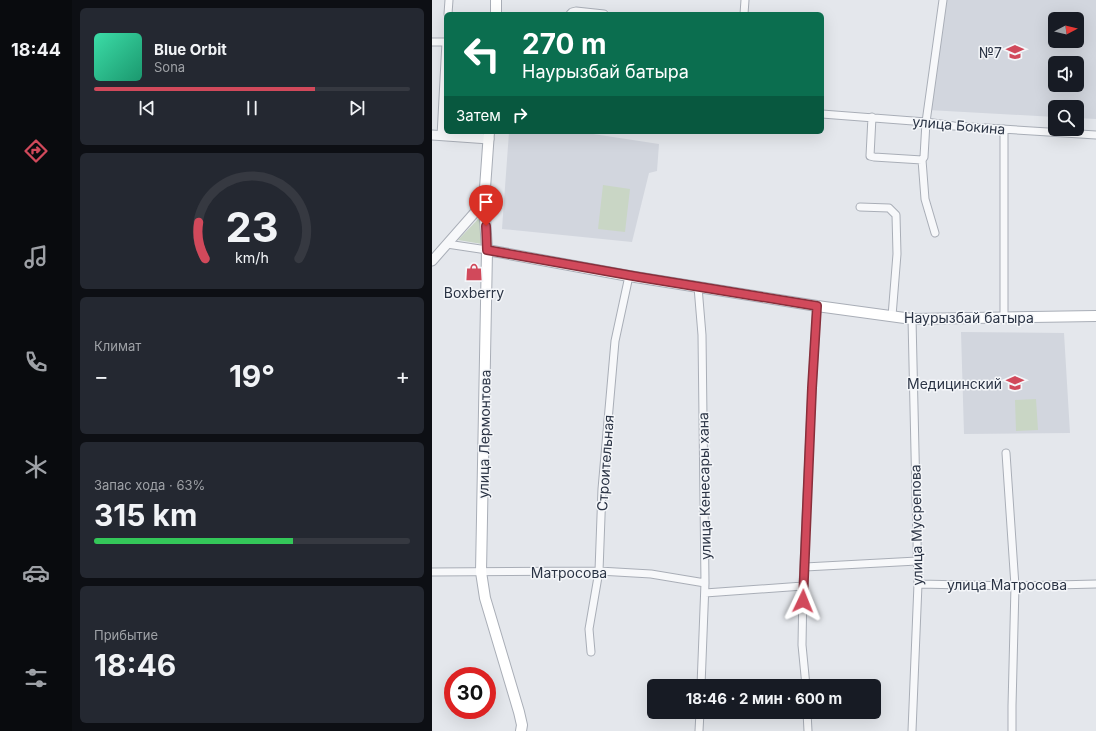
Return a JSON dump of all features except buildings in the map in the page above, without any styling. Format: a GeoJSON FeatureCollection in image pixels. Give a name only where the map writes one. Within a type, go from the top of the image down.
{"type":"FeatureCollection","features":[{"type":"Feature","properties":{"kind":"main road"},"geometry":{"type":"LineString","coordinates":[[496,0],[496,12]]}},
{"type":"Feature","properties":{"kind":"main road","name":"улица Лермонтова"},"geometry":{"type":"LineString","coordinates":[[489,136],[484,202],[487,250],[481,572],[485,598],[519,712],[522,731]]}},
{"type":"Feature","properties":{"kind":"main road","name":"Наурызбай батыра"},"geometry":{"type":"LineString","coordinates":[[487,250],[629,276],[817,306],[912,319],[1096,316]]}},
{"type":"Feature","properties":{"kind":"street"},"geometry":{"type":"LineString","coordinates":[[448,12],[449,0]]}},
{"type":"Feature","properties":{"kind":"street"},"geometry":{"type":"LineString","coordinates":[[744,12],[745,0]]}},
{"type":"Feature","properties":{"kind":"street"},"geometry":{"type":"LineString","coordinates":[[935,233],[925,199],[922,160],[924,157],[926,122],[943,0]]}},
{"type":"Feature","properties":{"kind":"street"},"geometry":{"type":"LineString","coordinates":[[572,12],[585,12]]}},
{"type":"Feature","properties":{"kind":"street"},"geometry":{"type":"LineString","coordinates":[[432,42],[444,42]]}},
{"type":"Feature","properties":{"kind":"street"},"geometry":{"type":"LineString","coordinates":[[444,61],[436,135],[489,136]]}},
{"type":"Feature","properties":{"kind":"street","name":"улица Бокина"},"geometry":{"type":"LineString","coordinates":[[824,114],[926,122],[954,126],[1096,135]]}},
{"type":"Feature","properties":{"kind":"street"},"geometry":{"type":"LineString","coordinates":[[872,118],[870,156],[922,160]]}},
{"type":"Feature","properties":{"kind":"street"},"geometry":{"type":"LineString","coordinates":[[1004,129],[1004,318]]}},
{"type":"Feature","properties":{"kind":"street"},"geometry":{"type":"LineString","coordinates":[[432,261],[484,202]]}},
{"type":"Feature","properties":{"kind":"street"},"geometry":{"type":"LineString","coordinates":[[860,207],[889,208],[896,215],[897,254],[892,316]]}},
{"type":"Feature","properties":{"kind":"street"},"geometry":{"type":"LineString","coordinates":[[447,244],[487,250]]}},
{"type":"Feature","properties":{"kind":"street","name":"Строительная"},"geometry":{"type":"LineString","coordinates":[[591,652],[589,629],[599,571],[602,489],[615,341],[629,276]]}},
{"type":"Feature","properties":{"kind":"street","name":"улица Кенесары хана"},"geometry":{"type":"LineString","coordinates":[[698,287],[702,343],[705,583],[701,679]]}},
{"type":"Feature","properties":{"kind":"street"},"geometry":{"type":"LineString","coordinates":[[805,679],[802,645],[803,586],[817,306]]}},
{"type":"Feature","properties":{"kind":"street","name":"улица Мусрепова"},"geometry":{"type":"LineString","coordinates":[[912,319],[918,584],[912,731]]}},
{"type":"Feature","properties":{"kind":"street"},"geometry":{"type":"LineString","coordinates":[[1006,453],[1015,586],[1012,731]]}},
{"type":"Feature","properties":{"kind":"street"},"geometry":{"type":"LineString","coordinates":[[805,567],[917,561]]}},
{"type":"Feature","properties":{"kind":"street","name":"Матросова"},"geometry":{"type":"LineString","coordinates":[[432,572],[599,571],[651,574],[705,583]]}},
{"type":"Feature","properties":{"kind":"street","name":"улица Матросова"},"geometry":{"type":"LineString","coordinates":[[918,584],[1015,586],[1096,584]]}},
{"type":"Feature","properties":{"kind":"street"},"geometry":{"type":"LineString","coordinates":[[705,593],[803,586]]}},
{"type":"Feature","properties":{"kind":"street"},"geometry":{"type":"LineString","coordinates":[[700,719],[700,731]]}},
{"type":"Feature","properties":{"kind":"street"},"geometry":{"type":"LineString","coordinates":[[807,719],[808,731]]}},
{"type":"Feature","properties":{"kind":"shaded area","name":"№7"},"geometry":{"type":"Polygon","coordinates":[[[940,0],[1096,0],[1096,119],[1084,118],[1084,100],[1048,100],[1048,117],[928,110],[940,0]]]}},
{"type":"Feature","properties":{"kind":"shaded area"},"geometry":{"type":"Polygon","coordinates":[[[509,134],[593,134],[659,144],[657,171],[649,173],[632,242],[502,229],[509,134]]]}},
{"type":"Feature","properties":{"kind":"shaded area","name":"Медицинский"},"geometry":{"type":"Polygon","coordinates":[[[961,332],[1064,333],[1070,433],[964,434],[961,332]]]}},
{"type":"Feature","properties":{"kind":"green space"},"geometry":{"type":"Polygon","coordinates":[[[603,185],[630,189],[625,232],[598,229],[603,185]]]}},
{"type":"Feature","properties":{"kind":"green space"},"geometry":{"type":"Polygon","coordinates":[[[481,216],[482,244],[458,240],[481,216]]]}},
{"type":"Feature","properties":{"kind":"green space"},"geometry":{"type":"Polygon","coordinates":[[[1036,399],[1038,430],[1016,431],[1015,400],[1036,399]]]}},
{"type":"Feature","properties":{"kind":"place","name":"№7"},"geometry":{"type":"Point","coordinates":[1015,52]}},
{"type":"Feature","properties":{"kind":"place","name":"Boxberry"},"geometry":{"type":"Point","coordinates":[474,272]}},
{"type":"Feature","properties":{"kind":"place","name":"Медицинский"},"geometry":{"type":"Point","coordinates":[1015,383]}},
{"type":"Feature","properties":{"kind":"route"},"geometry":{"type":"LineString","coordinates":[[486,226],[487,250],[817,306],[803,601]]}}]}
